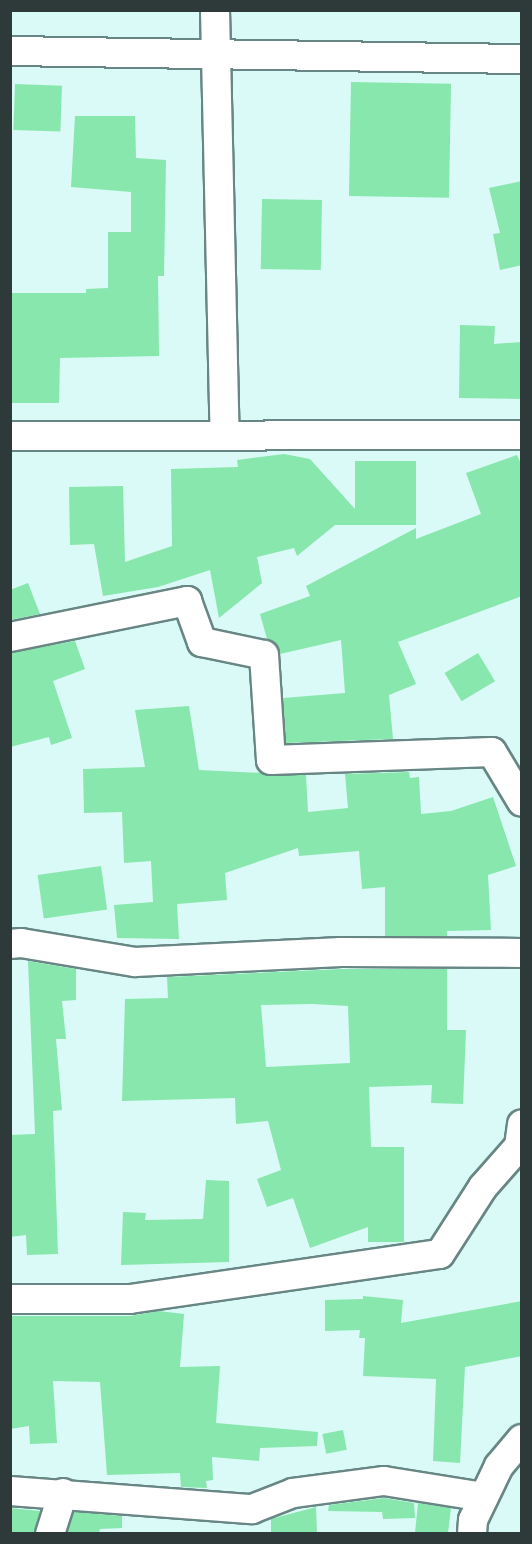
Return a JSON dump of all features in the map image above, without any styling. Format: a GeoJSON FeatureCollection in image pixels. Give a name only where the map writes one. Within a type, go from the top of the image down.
{"type":"FeatureCollection","features":[{"type":"Feature","properties":{"kind":"street"},"geometry":{"type":"LineString","coordinates":[[215,10],[225,435]]}},
{"type":"Feature","properties":{"kind":"street"},"geometry":{"type":"LineString","coordinates":[[10,51],[522,59]]}},
{"type":"Feature","properties":{"kind":"street"},"geometry":{"type":"LineString","coordinates":[[10,436],[522,435]]}},
{"type":"Feature","properties":{"kind":"street"},"geometry":{"type":"LineString","coordinates":[[10,637],[187,601],[202,642],[264,655],[271,760],[492,752],[522,802]]}},
{"type":"Feature","properties":{"kind":"street"},"geometry":{"type":"LineString","coordinates":[[10,944],[21,943],[135,962],[341,952],[522,953]]}},
{"type":"Feature","properties":{"kind":"street"},"geometry":{"type":"LineString","coordinates":[[10,1299],[130,1299],[440,1254],[483,1187],[519,1146],[522,1124]]}},
{"type":"Feature","properties":{"kind":"street"},"geometry":{"type":"LineString","coordinates":[[472,1533],[473,1520],[499,1466],[522,1439]]}},
{"type":"Feature","properties":{"kind":"street"},"geometry":{"type":"LineString","coordinates":[[10,1491],[63,1494],[246,1521],[293,1493],[384,1481],[484,1497]]}},
{"type":"Feature","properties":{"kind":"street"},"geometry":{"type":"LineString","coordinates":[[50,1533],[63,1494]]}},
{"type":"Feature","properties":{"kind":"building"},"geometry":{"type":"Polygon","coordinates":[[[351,82],[451,84],[449,198],[349,196],[351,82]]]}},
{"type":"Feature","properties":{"kind":"building"},"geometry":{"type":"Polygon","coordinates":[[[15,84],[62,86],[60,132],[13,130],[15,84]]]}},
{"type":"Feature","properties":{"kind":"building"},"geometry":{"type":"Polygon","coordinates":[[[75,116],[135,116],[136,158],[166,160],[164,276],[158,276],[159,356],[60,358],[59,403],[10,403],[10,293],[86,293],[86,289],[108,288],[108,232],[131,232],[131,192],[71,187],[75,116]]]}},
{"type":"Feature","properties":{"kind":"building"},"geometry":{"type":"Polygon","coordinates":[[[522,181],[522,265],[500,270],[493,234],[500,233],[489,188],[522,181]]]}},
{"type":"Feature","properties":{"kind":"building"},"geometry":{"type":"Polygon","coordinates":[[[262,199],[322,200],[321,270],[261,269],[262,199]]]}},
{"type":"Feature","properties":{"kind":"building"},"geometry":{"type":"Polygon","coordinates":[[[460,325],[495,326],[494,344],[522,342],[522,399],[459,398],[460,325]]]}},
{"type":"Feature","properties":{"kind":"building"},"geometry":{"type":"Polygon","coordinates":[[[284,454],[310,459],[355,509],[355,461],[416,461],[416,525],[335,525],[297,556],[294,548],[257,557],[262,583],[219,618],[210,570],[158,587],[103,596],[94,544],[70,545],[69,487],[123,486],[125,562],[172,546],[171,469],[238,467],[237,460],[284,454]]]}},
{"type":"Feature","properties":{"kind":"building"},"geometry":{"type":"Polygon","coordinates":[[[517,455],[522,466],[522,596],[398,642],[416,684],[389,695],[393,739],[286,743],[283,698],[345,693],[341,640],[280,654],[277,645],[267,639],[260,614],[310,596],[306,586],[416,528],[416,539],[481,514],[466,473],[517,455]]]}},
{"type":"Feature","properties":{"kind":"building"},"geometry":{"type":"Polygon","coordinates":[[[28,583],[40,614],[10,620],[10,590],[28,583]]]}},
{"type":"Feature","properties":{"kind":"building"},"geometry":{"type":"Polygon","coordinates":[[[75,641],[85,669],[53,681],[72,738],[51,745],[49,737],[10,747],[10,653],[75,641]]]}},
{"type":"Feature","properties":{"kind":"building"},"geometry":{"type":"Polygon","coordinates":[[[478,653],[495,681],[462,701],[445,673],[478,653]]]}},
{"type":"Feature","properties":{"kind":"building"},"geometry":{"type":"Polygon","coordinates":[[[189,706],[199,770],[306,775],[308,812],[348,808],[345,774],[409,772],[410,778],[419,777],[421,814],[451,811],[493,797],[516,866],[488,875],[491,930],[447,931],[447,936],[385,936],[385,887],[362,889],[359,851],[299,856],[298,848],[225,873],[227,900],[177,904],[179,939],[117,938],[114,905],[153,902],[151,861],[124,863],[122,812],[84,813],[83,769],[145,767],[135,710],[189,706]]]}},
{"type":"Feature","properties":{"kind":"building"},"geometry":{"type":"Polygon","coordinates":[[[101,866],[107,910],[44,918],[38,875],[101,866]]]}},
{"type":"Feature","properties":{"kind":"building"},"geometry":{"type":"Polygon","coordinates":[[[28,961],[76,969],[76,1000],[62,1001],[66,1039],[56,1039],[62,1110],[53,1111],[58,1254],[27,1255],[26,1235],[10,1237],[10,1135],[35,1134],[28,961]]]}},
{"type":"Feature","properties":{"kind":"building"},"geometry":{"type":"Polygon","coordinates":[[[341,969],[447,969],[447,1030],[466,1030],[463,1104],[431,1103],[432,1085],[369,1087],[371,1147],[404,1147],[404,1242],[368,1242],[368,1227],[310,1248],[293,1198],[267,1207],[257,1179],[281,1170],[268,1121],[236,1124],[235,1098],[122,1101],[125,999],[168,998],[167,977],[341,969]],[[261,1005],[266,1067],[350,1063],[348,1006],[261,1005]]]}},
{"type":"Feature","properties":{"kind":"building"},"geometry":{"type":"Polygon","coordinates":[[[206,1180],[229,1181],[229,1262],[121,1265],[123,1212],[146,1213],[145,1220],[203,1219],[206,1180]]]}},
{"type":"Feature","properties":{"kind":"building"},"geometry":{"type":"Polygon","coordinates":[[[363,1296],[403,1300],[401,1323],[522,1301],[522,1356],[465,1367],[460,1463],[433,1461],[436,1379],[363,1376],[365,1338],[359,1338],[360,1330],[325,1331],[325,1300],[363,1299],[363,1296]]]}},
{"type":"Feature","properties":{"kind":"building"},"geometry":{"type":"Polygon","coordinates":[[[159,1311],[184,1314],[180,1367],[220,1366],[216,1423],[318,1432],[317,1446],[260,1448],[259,1461],[212,1457],[213,1480],[206,1481],[207,1488],[181,1487],[180,1473],[107,1475],[100,1382],[53,1381],[57,1443],[30,1444],[29,1426],[10,1429],[10,1316],[130,1316],[159,1311]]]}},
{"type":"Feature","properties":{"kind":"building"},"geometry":{"type":"Polygon","coordinates":[[[343,1430],[347,1450],[326,1454],[322,1434],[343,1430]]]}},
{"type":"Feature","properties":{"kind":"building"},"geometry":{"type":"Polygon","coordinates":[[[384,1498],[414,1503],[415,1518],[383,1519],[382,1512],[328,1511],[329,1505],[384,1498]]]}},
{"type":"Feature","properties":{"kind":"building"},"geometry":{"type":"Polygon","coordinates":[[[418,1503],[451,1508],[448,1533],[415,1533],[418,1503]]]}},
{"type":"Feature","properties":{"kind":"building"},"geometry":{"type":"Polygon","coordinates":[[[316,1507],[317,1533],[271,1533],[271,1519],[316,1507]]]}},
{"type":"Feature","properties":{"kind":"building"},"geometry":{"type":"Polygon","coordinates":[[[10,1508],[40,1511],[34,1533],[10,1533],[10,1508]]]}},
{"type":"Feature","properties":{"kind":"building"},"geometry":{"type":"Polygon","coordinates":[[[74,1512],[122,1516],[122,1528],[100,1529],[99,1533],[67,1533],[74,1512]]]}}]}
